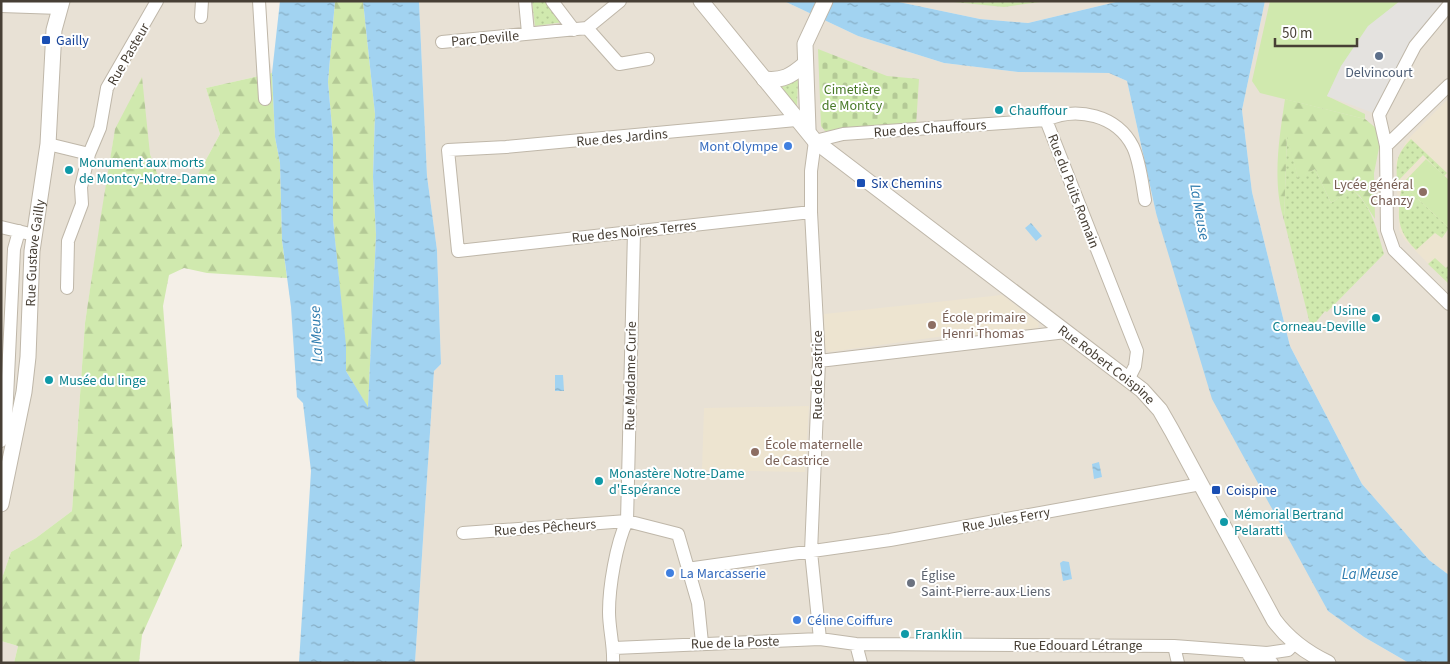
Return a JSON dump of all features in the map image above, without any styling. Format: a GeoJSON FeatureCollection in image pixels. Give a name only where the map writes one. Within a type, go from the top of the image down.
{"type":"FeatureCollection","features":[{"type":"Feature","properties":{"kind":"street","name":"Rue Pasteur"},"geometry":{"type":"LineString","coordinates":[[66,288],[68,242],[82,204],[81,187],[89,154],[100,128],[107,88],[157,1]]}},
{"type":"Feature","properties":{"kind":"street"},"geometry":{"type":"LineString","coordinates":[[201,16],[202,1]]}},
{"type":"Feature","properties":{"kind":"street"},"geometry":{"type":"LineString","coordinates":[[259,1],[265,99]]}},
{"type":"Feature","properties":{"kind":"street","name":"Parc Deville"},"geometry":{"type":"LineString","coordinates":[[525,1],[528,34]]}},
{"type":"Feature","properties":{"kind":"street"},"geometry":{"type":"LineString","coordinates":[[552,1],[619,64],[648,59]]}},
{"type":"Feature","properties":{"kind":"street"},"geometry":{"type":"LineString","coordinates":[[581,29],[620,1]]}},
{"type":"Feature","properties":{"kind":"street","name":"Rue Robert Coispine"},"geometry":{"type":"LineString","coordinates":[[701,1],[806,130],[1142,390],[1160,410],[1274,620],[1283,632],[1296,643],[1328,663]]}},
{"type":"Feature","properties":{"kind":"street"},"geometry":{"type":"LineString","coordinates":[[806,130],[805,44],[825,1]]}},
{"type":"Feature","properties":{"kind":"street"},"geometry":{"type":"LineString","coordinates":[[1,6],[61,5]]}},
{"type":"Feature","properties":{"kind":"street","name":"Rue Gustave Gailly"},"geometry":{"type":"LineString","coordinates":[[1,441],[6,418],[14,259],[26,233],[48,144],[54,30],[61,5]]}},
{"type":"Feature","properties":{"kind":"street"},"geometry":{"type":"LineString","coordinates":[[1449,5],[1415,46],[1379,115],[1386,146],[1387,230],[1394,250],[1449,304]]}},
{"type":"Feature","properties":{"kind":"street","name":"Parc Deville"},"geometry":{"type":"LineString","coordinates":[[442,42],[581,29]]}},
{"type":"Feature","properties":{"kind":"street"},"geometry":{"type":"LineString","coordinates":[[764,79],[778,80],[786,78],[805,64]]}},
{"type":"Feature","properties":{"kind":"street"},"geometry":{"type":"LineString","coordinates":[[1386,146],[1449,85]]}},
{"type":"Feature","properties":{"kind":"street","name":"Rue du Puits Romain"},"geometry":{"type":"LineString","coordinates":[[1128,380],[1135,366],[1138,351],[1046,120],[1057,115],[1086,114],[1100,117],[1118,126],[1134,148],[1145,200]]}},
{"type":"Feature","properties":{"kind":"street","name":"Rue des Chauffours"},"geometry":{"type":"LineString","coordinates":[[806,130],[843,134],[1046,120]]}},
{"type":"Feature","properties":{"kind":"street","name":"Rue des Jardins"},"geometry":{"type":"LineString","coordinates":[[458,251],[448,150],[806,130]]}},
{"type":"Feature","properties":{"kind":"street","name":"Rue de Castrice"},"geometry":{"type":"LineString","coordinates":[[806,130],[811,171],[811,212],[819,361],[811,552],[820,639]]}},
{"type":"Feature","properties":{"kind":"street"},"geometry":{"type":"LineString","coordinates":[[48,144],[89,154]]}},
{"type":"Feature","properties":{"kind":"street","name":"Rue des Noires Terres"},"geometry":{"type":"LineString","coordinates":[[458,251],[811,212]]}},
{"type":"Feature","properties":{"kind":"street"},"geometry":{"type":"LineString","coordinates":[[1,227],[26,233]]}},
{"type":"Feature","properties":{"kind":"street","name":"Rue Madame Curie"},"geometry":{"type":"LineString","coordinates":[[613,663],[614,648],[609,612],[613,575],[623,530],[627,521],[634,232]]}},
{"type":"Feature","properties":{"kind":"street","name":"Rue Gustave Gailly"},"geometry":{"type":"LineString","coordinates":[[1,504],[24,392],[28,357],[26,233]]}},
{"type":"Feature","properties":{"kind":"street"},"geometry":{"type":"LineString","coordinates":[[819,361],[1066,332]]}},
{"type":"Feature","properties":{"kind":"street","name":"Rue Jules Ferry"},"geometry":{"type":"LineString","coordinates":[[687,569],[890,540],[1201,484]]}},
{"type":"Feature","properties":{"kind":"street","name":"Rue des Pêcheurs"},"geometry":{"type":"LineString","coordinates":[[463,533],[627,521],[678,534],[687,569]]}},
{"type":"Feature","properties":{"kind":"street"},"geometry":{"type":"LineString","coordinates":[[687,569],[698,603],[702,643]]}},
{"type":"Feature","properties":{"kind":"street","name":"Rue de la Poste"},"geometry":{"type":"LineString","coordinates":[[614,648],[820,639],[856,644]]}},
{"type":"Feature","properties":{"kind":"street","name":"Rue Edouard Létrange"},"geometry":{"type":"LineString","coordinates":[[856,644],[1174,646],[1248,652],[1283,651],[1288,650],[1296,643]]}},
{"type":"Feature","properties":{"kind":"street"},"geometry":{"type":"LineString","coordinates":[[856,644],[861,663]]}},
{"type":"Feature","properties":{"kind":"street"},"geometry":{"type":"LineString","coordinates":[[1174,646],[1178,663]]}},
{"type":"Feature","properties":{"kind":"street"},"geometry":{"type":"LineString","coordinates":[[1248,652],[1251,659],[1272,663]]}},
{"type":"Feature","properties":{"kind":"shaded area"},"geometry":{"type":"Polygon","coordinates":[[[1,1],[260,1],[272,73],[206,88],[220,134],[196,178],[158,177],[150,154],[115,129],[85,323],[72,511],[36,538],[11,552],[1,581],[1,1]]]}},
{"type":"Feature","properties":{"kind":"shaded area"},"geometry":{"type":"Polygon","coordinates":[[[419,1],[784,1],[858,36],[944,63],[1018,72],[1109,73],[1127,81],[1156,213],[1328,611],[1364,637],[1409,663],[415,663],[434,371],[441,364],[437,250],[427,176],[419,1]]]}},
{"type":"Feature","properties":{"kind":"shaded area"},"geometry":{"type":"Polygon","coordinates":[[[894,1],[1120,1],[1028,23],[980,19],[894,1]]]}},
{"type":"Feature","properties":{"kind":"shaded area"},"geometry":{"type":"Polygon","coordinates":[[[1265,1],[1449,1],[1449,575],[1429,560],[1362,484],[1290,346],[1252,192],[1242,110],[1265,1]]]}},
{"type":"Feature","properties":{"kind":"shaded area","name":"Delvincourt"},"geometry":{"type":"Polygon","coordinates":[[[1400,1],[1449,1],[1415,46],[1379,115],[1327,96],[1341,66],[1368,26],[1400,1]]]}},
{"type":"Feature","properties":{"kind":"shaded area","name":"Lycée général Chanzy"},"geometry":{"type":"Polygon","coordinates":[[[1449,98],[1449,285],[1404,239],[1399,230],[1396,161],[1407,140],[1449,98]]]}},
{"type":"Feature","properties":{"kind":"shaded area","name":"École primaire Henri Thomas"},"geometry":{"type":"Polygon","coordinates":[[[1002,295],[1039,323],[1038,328],[954,338],[952,335],[829,352],[825,349],[824,314],[1002,295]]]}},
{"type":"Feature","properties":{"kind":"shaded area","name":"École maternelle de Castrice"},"geometry":{"type":"Polygon","coordinates":[[[809,406],[805,472],[702,470],[704,408],[809,406]]]}},
{"type":"Feature","properties":{"kind":"shaded area"},"geometry":{"type":"Polygon","coordinates":[[[1,641],[18,646],[14,663],[1,663],[1,641]]]}},
{"type":"Feature","properties":{"kind":"green space"},"geometry":{"type":"Polygon","coordinates":[[[335,1],[363,1],[375,114],[373,177],[376,235],[368,408],[346,371],[346,352],[333,220],[333,138],[328,82],[335,1]]]}},
{"type":"Feature","properties":{"kind":"green space"},"geometry":{"type":"Polygon","coordinates":[[[532,1],[546,1],[564,22],[535,26],[532,1]]]}},
{"type":"Feature","properties":{"kind":"green space"},"geometry":{"type":"Polygon","coordinates":[[[944,1],[1048,1],[1004,7],[944,1]]]}},
{"type":"Feature","properties":{"kind":"green space"},"geometry":{"type":"Polygon","coordinates":[[[1270,1],[1400,1],[1368,27],[1327,96],[1365,114],[1365,119],[1260,93],[1252,81],[1270,1]]]}},
{"type":"Feature","properties":{"kind":"green space","name":"Cimetière de Montcy"},"geometry":{"type":"Polygon","coordinates":[[[818,49],[887,76],[919,79],[916,126],[825,131],[821,126],[818,49]]]}},
{"type":"Feature","properties":{"kind":"green space"},"geometry":{"type":"Polygon","coordinates":[[[272,73],[275,137],[280,163],[282,240],[287,278],[207,273],[184,268],[169,275],[163,306],[182,546],[142,635],[139,663],[14,663],[18,646],[1,641],[1,581],[11,552],[36,538],[72,511],[85,323],[115,129],[142,77],[150,154],[158,176],[196,178],[220,134],[206,88],[272,73]]]}},
{"type":"Feature","properties":{"kind":"green space"},"geometry":{"type":"Polygon","coordinates":[[[796,77],[798,79],[797,107],[794,107],[778,86],[796,77]]]}},
{"type":"Feature","properties":{"kind":"green space"},"geometry":{"type":"Polygon","coordinates":[[[1285,99],[1365,119],[1382,133],[1374,173],[1375,219],[1360,196],[1352,189],[1331,203],[1315,169],[1298,179],[1287,136],[1284,220],[1280,206],[1277,176],[1285,99]]]}},
{"type":"Feature","properties":{"kind":"green space"},"geometry":{"type":"Polygon","coordinates":[[[1287,134],[1298,178],[1315,169],[1331,203],[1352,189],[1369,211],[1384,254],[1327,312],[1325,311],[1311,328],[1284,220],[1287,134]]]}},
{"type":"Feature","properties":{"kind":"green space"},"geometry":{"type":"Polygon","coordinates":[[[1411,139],[1447,173],[1444,176],[1423,155],[1397,182],[1398,159],[1402,150],[1411,139]]]}},
{"type":"Feature","properties":{"kind":"green space"},"geometry":{"type":"Polygon","coordinates":[[[1426,159],[1449,180],[1449,228],[1402,184],[1426,159]]]}},
{"type":"Feature","properties":{"kind":"green space"},"geometry":{"type":"Polygon","coordinates":[[[1402,184],[1449,228],[1442,238],[1435,233],[1416,250],[1404,234],[1399,220],[1402,184]]]}},
{"type":"Feature","properties":{"kind":"green space"},"geometry":{"type":"Polygon","coordinates":[[[1435,258],[1446,268],[1449,265],[1449,284],[1428,264],[1435,258]]]}},
{"type":"Feature","properties":{"kind":"water"},"geometry":{"type":"Polygon","coordinates":[[[280,1],[335,1],[328,82],[333,138],[333,220],[346,345],[346,371],[368,407],[376,235],[373,177],[375,114],[363,1],[419,1],[427,176],[437,250],[441,364],[434,371],[415,663],[299,663],[311,471],[303,403],[297,397],[291,307],[282,240],[280,163],[275,137],[272,73],[280,1]]]}},
{"type":"Feature","properties":{"kind":"water","name":"La Meuse"},"geometry":{"type":"Polygon","coordinates":[[[784,1],[894,1],[980,19],[1028,23],[1120,1],[1265,1],[1242,110],[1252,192],[1290,346],[1362,484],[1429,560],[1449,575],[1449,663],[1409,663],[1364,637],[1328,611],[1212,399],[1156,213],[1127,81],[1109,73],[1018,72],[944,63],[858,36],[784,1]]]}},
{"type":"Feature","properties":{"kind":"water"},"geometry":{"type":"Polygon","coordinates":[[[1031,223],[1042,236],[1036,241],[1025,228],[1031,223]]]}},
{"type":"Feature","properties":{"kind":"water"},"geometry":{"type":"Polygon","coordinates":[[[555,375],[563,375],[564,391],[555,391],[555,375]]]}},
{"type":"Feature","properties":{"kind":"water"},"geometry":{"type":"Polygon","coordinates":[[[1099,462],[1102,477],[1094,479],[1092,464],[1099,462]]]}},
{"type":"Feature","properties":{"kind":"water"},"geometry":{"type":"Polygon","coordinates":[[[1063,561],[1069,562],[1072,579],[1063,581],[1060,563],[1063,561]]]}},
{"type":"Feature","properties":{"kind":"place","name":"Gailly"},"geometry":{"type":"Point","coordinates":[46,40]}},
{"type":"Feature","properties":{"kind":"place","name":"Delvincourt"},"geometry":{"type":"Point","coordinates":[1379,56]}},
{"type":"Feature","properties":{"kind":"place","name":"Chauffour"},"geometry":{"type":"Point","coordinates":[999,110]}},
{"type":"Feature","properties":{"kind":"place","name":"Mont Olympe"},"geometry":{"type":"Point","coordinates":[788,146]}},
{"type":"Feature","properties":{"kind":"place","name":"Monument aux morts de Montcy-Notre-Dame"},"geometry":{"type":"Point","coordinates":[69,170]}},
{"type":"Feature","properties":{"kind":"place","name":"Six Chemins"},"geometry":{"type":"Point","coordinates":[861,183]}},
{"type":"Feature","properties":{"kind":"place","name":"Lycée général Chanzy"},"geometry":{"type":"Point","coordinates":[1423,192]}},
{"type":"Feature","properties":{"kind":"place","name":"Usine Corneau-Deville"},"geometry":{"type":"Point","coordinates":[1376,318]}},
{"type":"Feature","properties":{"kind":"place","name":"École primaire Henri Thomas"},"geometry":{"type":"Point","coordinates":[932,325]}},
{"type":"Feature","properties":{"kind":"place","name":"Musée du linge"},"geometry":{"type":"Point","coordinates":[49,380]}},
{"type":"Feature","properties":{"kind":"place","name":"École maternelle de Castrice"},"geometry":{"type":"Point","coordinates":[755,452]}},
{"type":"Feature","properties":{"kind":"place","name":"Monastère Notre-Dame d'Espérance"},"geometry":{"type":"Point","coordinates":[599,481]}},
{"type":"Feature","properties":{"kind":"place","name":"Coispine"},"geometry":{"type":"Point","coordinates":[1216,490]}},
{"type":"Feature","properties":{"kind":"place","name":"Mémorial Bertrand Pelaratti"},"geometry":{"type":"Point","coordinates":[1224,522]}},
{"type":"Feature","properties":{"kind":"place","name":"La Marcasserie"},"geometry":{"type":"Point","coordinates":[670,573]}},
{"type":"Feature","properties":{"kind":"place","name":"Église Saint-Pierre-aux-Liens"},"geometry":{"type":"Point","coordinates":[911,583]}},
{"type":"Feature","properties":{"kind":"place","name":"Céline Coiffure"},"geometry":{"type":"Point","coordinates":[797,620]}},
{"type":"Feature","properties":{"kind":"place","name":"Franklin"},"geometry":{"type":"Point","coordinates":[905,634]}}]}
